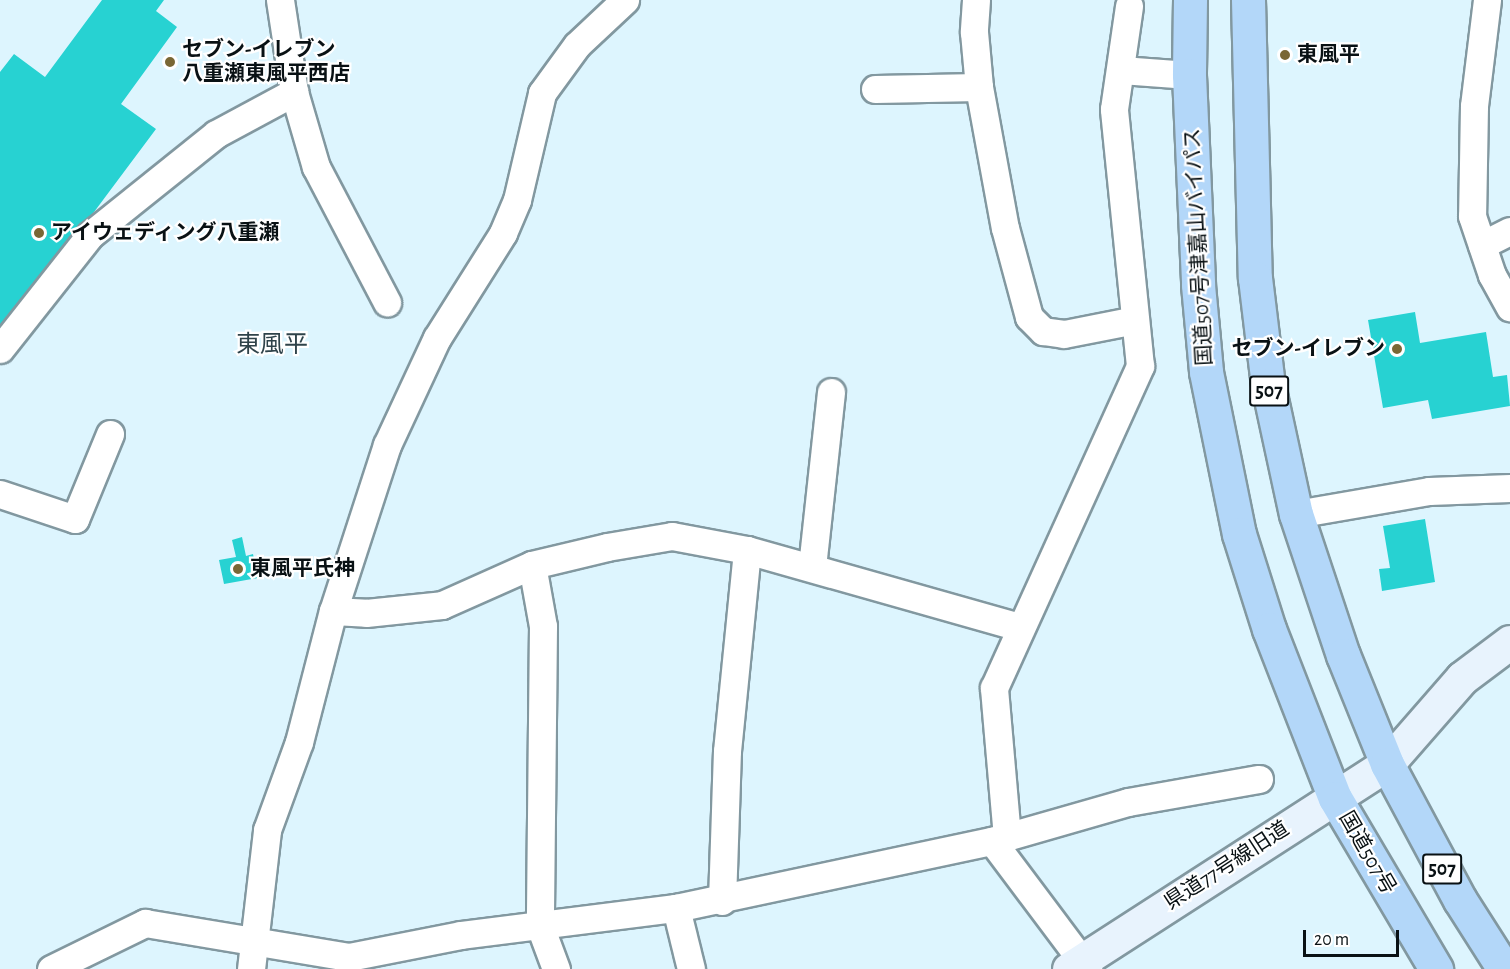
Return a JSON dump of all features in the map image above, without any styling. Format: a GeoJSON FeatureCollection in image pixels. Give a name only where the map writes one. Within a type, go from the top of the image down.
{"type":"FeatureCollection","features":[{"type":"Feature","properties":{"kind":"highway","name":"国道507号津嘉山バイパス"},"geometry":{"type":"LineString","coordinates":[[1190,0],[1189,75],[1206,372],[1239,534],[1272,638],[1335,798]]}},
{"type":"Feature","properties":{"kind":"highway","name":"507"},"geometry":{"type":"LineString","coordinates":[[1248,0],[1255,278],[1268,385],[1296,514],[1343,656],[1387,764],[1460,900],[1504,969]]}},
{"type":"Feature","properties":{"kind":"highway","name":"国道507号"},"geometry":{"type":"LineString","coordinates":[[1335,798],[1437,969]]}},
{"type":"Feature","properties":{"kind":"street"},"geometry":{"type":"LineString","coordinates":[[280,0],[294,92],[316,167],[387,302]]}},
{"type":"Feature","properties":{"kind":"street"},"geometry":{"type":"LineString","coordinates":[[251,969],[267,830],[299,742],[333,611],[387,446],[437,338],[503,233],[517,200],[542,93],[577,45],[625,0]]}},
{"type":"Feature","properties":{"kind":"street"},"geometry":{"type":"LineString","coordinates":[[976,0],[974,32],[979,87],[1005,228],[1029,317],[1043,331],[1064,334],[1135,320]]}},
{"type":"Feature","properties":{"kind":"street"},"geometry":{"type":"LineString","coordinates":[[1487,0],[1474,106],[1472,216],[1482,245],[1510,307]]}},
{"type":"Feature","properties":{"kind":"street"},"geometry":{"type":"LineString","coordinates":[[1080,966],[1000,839],[994,688],[1019,627],[1140,366],[1114,109],[1129,6]]}},
{"type":"Feature","properties":{"kind":"street"},"geometry":{"type":"LineString","coordinates":[[1121,70],[1189,75]]}},
{"type":"Feature","properties":{"kind":"street"},"geometry":{"type":"LineString","coordinates":[[875,88],[979,87]]}},
{"type":"Feature","properties":{"kind":"street"},"geometry":{"type":"LineString","coordinates":[[0,349],[90,235],[216,134],[294,92]]}},
{"type":"Feature","properties":{"kind":"street"},"geometry":{"type":"LineString","coordinates":[[1482,245],[1510,231]]}},
{"type":"Feature","properties":{"kind":"street"},"geometry":{"type":"LineString","coordinates":[[812,567],[831,392]]}},
{"type":"Feature","properties":{"kind":"street"},"geometry":{"type":"LineString","coordinates":[[0,494],[75,519],[110,434]]}},
{"type":"Feature","properties":{"kind":"street"},"geometry":{"type":"LineString","coordinates":[[1296,514],[1430,491],[1510,488]]}},
{"type":"Feature","properties":{"kind":"street"},"geometry":{"type":"LineString","coordinates":[[333,611],[366,613],[442,605],[532,565],[607,547],[672,536],[747,550],[812,567],[1019,627]]}},
{"type":"Feature","properties":{"kind":"street"},"geometry":{"type":"LineString","coordinates":[[722,901],[728,751],[747,550]]}},
{"type":"Feature","properties":{"kind":"street"},"geometry":{"type":"LineString","coordinates":[[532,565],[543,626],[540,926],[556,969]]}},
{"type":"Feature","properties":{"kind":"street","name":"県道77号線旧道"},"geometry":{"type":"LineString","coordinates":[[1080,966],[1387,764],[1462,678],[1510,642]]}},
{"type":"Feature","properties":{"kind":"street"},"geometry":{"type":"LineString","coordinates":[[51,969],[145,923],[255,939],[349,957],[461,935],[722,901],[1000,839],[1128,802],[1259,778]]}},
{"type":"Feature","properties":{"kind":"street"},"geometry":{"type":"LineString","coordinates":[[676,908],[691,969]]}},
{"type":"Feature","properties":{"kind":"building","name":"アイウェディング八重瀬"},"geometry":{"type":"Polygon","coordinates":[[[102,0],[164,0],[156,11],[177,27],[121,104],[156,129],[0,338],[0,72],[14,54],[45,77],[102,0]]]}},
{"type":"Feature","properties":{"kind":"building"},"geometry":{"type":"Polygon","coordinates":[[[1415,312],[1420,343],[1486,332],[1493,377],[1507,375],[1510,406],[1432,419],[1428,400],[1383,408],[1368,320],[1415,312]]]}},
{"type":"Feature","properties":{"kind":"building"},"geometry":{"type":"Polygon","coordinates":[[[1425,519],[1435,582],[1382,591],[1379,569],[1390,568],[1383,526],[1425,519]]]}},
{"type":"Feature","properties":{"kind":"building","name":"東風平氏神"},"geometry":{"type":"Polygon","coordinates":[[[242,537],[246,556],[253,554],[258,578],[224,584],[219,560],[236,557],[232,540],[242,537]]]}},
{"type":"Feature","properties":{"kind":"place","name":"東風平"},"geometry":{"type":"Point","coordinates":[1285,55]}},
{"type":"Feature","properties":{"kind":"place","name":"セブン-イレブン 八重瀬東風平西店"},"geometry":{"type":"Point","coordinates":[170,62]}},
{"type":"Feature","properties":{"kind":"place","name":"アイウェディング八重瀬"},"geometry":{"type":"Point","coordinates":[39,233]}},
{"type":"Feature","properties":{"kind":"place","name":"セブン-イレブン"},"geometry":{"type":"Point","coordinates":[1397,349]}},
{"type":"Feature","properties":{"kind":"place","name":"東風平氏神"},"geometry":{"type":"Point","coordinates":[238,569]}},
{"type":"Feature","properties":{"kind":"district","name":"東風平"},"geometry":{"type":"Point","coordinates":[272,346]}}]}
